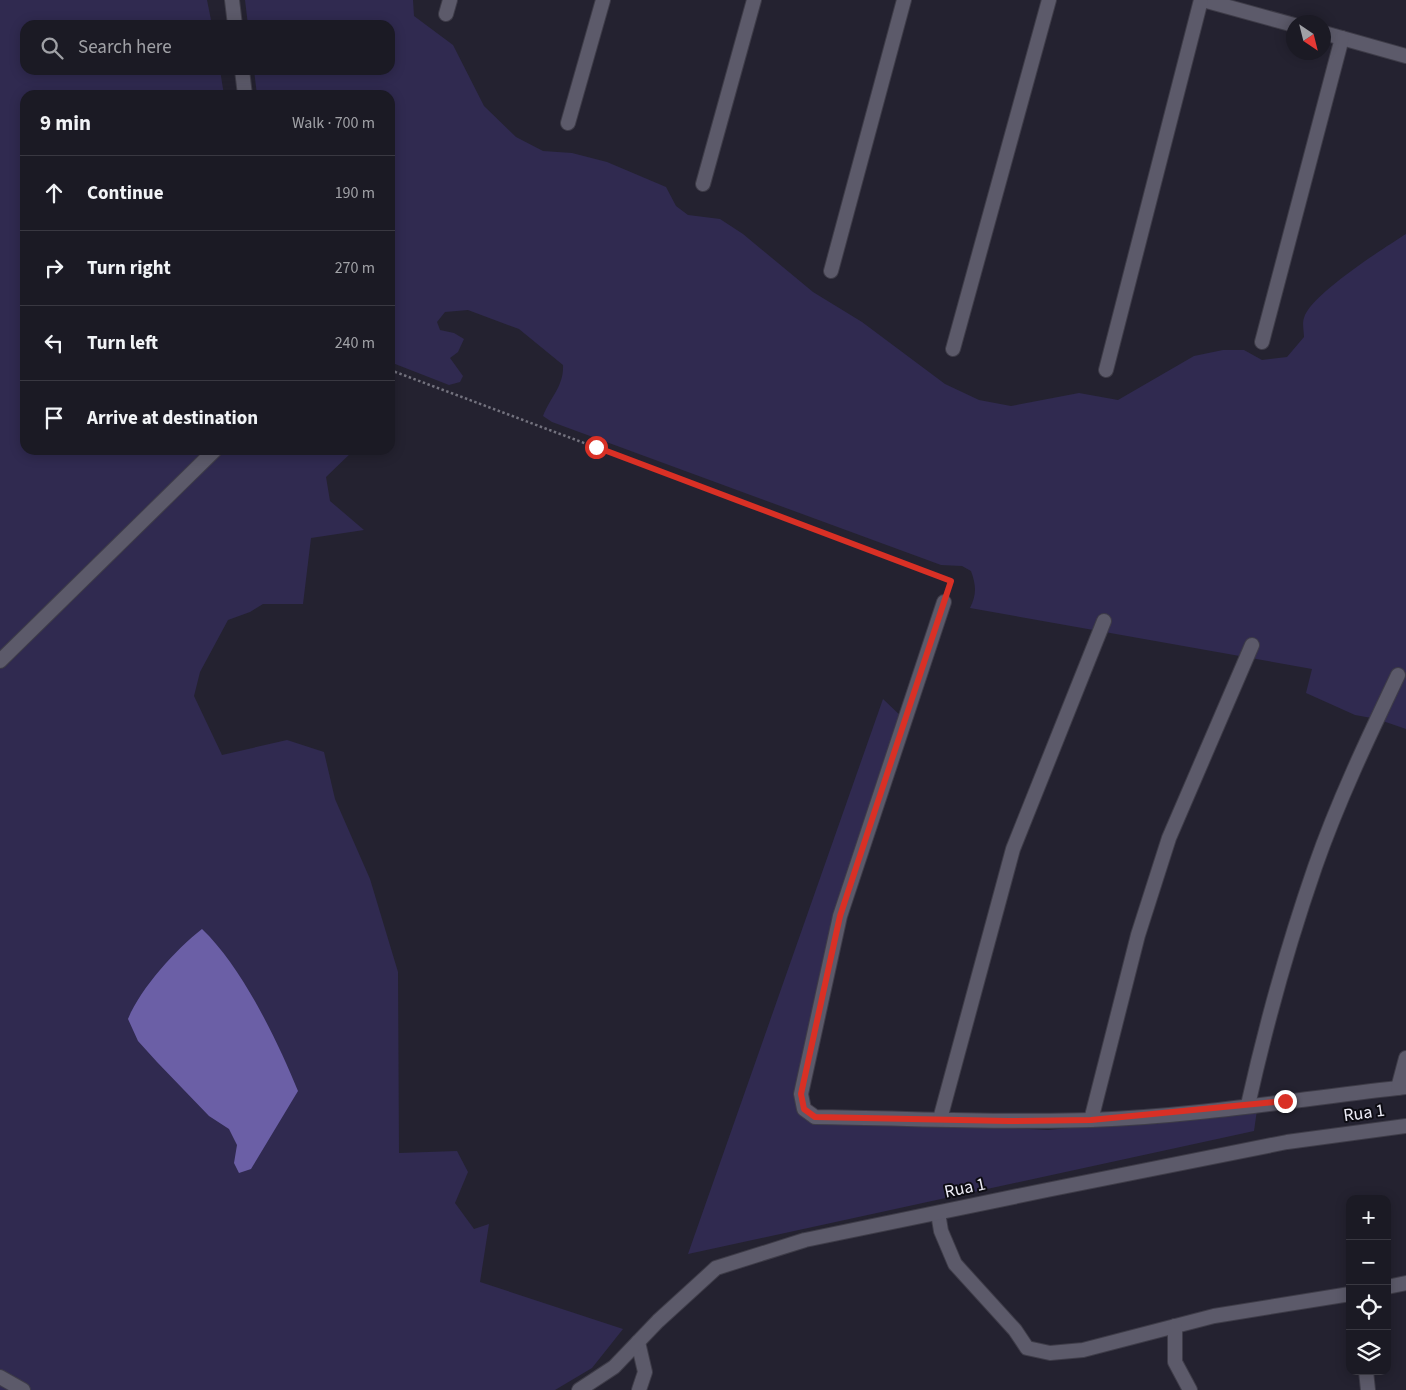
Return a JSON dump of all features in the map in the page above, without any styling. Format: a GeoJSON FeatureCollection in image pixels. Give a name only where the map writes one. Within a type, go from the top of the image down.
{"type":"FeatureCollection","features":[{"type":"Feature","properties":{"kind":"street"},"geometry":{"type":"LineString","coordinates":[[232,0],[234,20]]}},
{"type":"Feature","properties":{"kind":"street"},"geometry":{"type":"LineString","coordinates":[[446,14],[450,0]]}},
{"type":"Feature","properties":{"kind":"street"},"geometry":{"type":"LineString","coordinates":[[568,123],[603,0]]}},
{"type":"Feature","properties":{"kind":"street"},"geometry":{"type":"LineString","coordinates":[[703,184],[754,0]]}},
{"type":"Feature","properties":{"kind":"street"},"geometry":{"type":"LineString","coordinates":[[832,271],[904,0]]}},
{"type":"Feature","properties":{"kind":"street"},"geometry":{"type":"LineString","coordinates":[[953,350],[1049,0]]}},
{"type":"Feature","properties":{"kind":"street"},"geometry":{"type":"LineString","coordinates":[[1106,370],[1202,0],[1286,23]]}},
{"type":"Feature","properties":{"kind":"street"},"geometry":{"type":"LineString","coordinates":[[1331,35],[1406,56]]}},
{"type":"Feature","properties":{"kind":"street"},"geometry":{"type":"LineString","coordinates":[[1262,342],[1342,38]]}},
{"type":"Feature","properties":{"kind":"street"},"geometry":{"type":"LineString","coordinates":[[243,75],[245,90]]}},
{"type":"Feature","properties":{"kind":"street"},"geometry":{"type":"LineString","coordinates":[[0,661],[210,455]]}},
{"type":"Feature","properties":{"kind":"street"},"geometry":{"type":"LineString","coordinates":[[944,602],[840,916],[801,1094],[804,1109],[815,1117],[1091,1120],[1402,1088],[1406,1058]]}},
{"type":"Feature","properties":{"kind":"street"},"geometry":{"type":"LineString","coordinates":[[940,1119],[1013,849],[1104,622]]}},
{"type":"Feature","properties":{"kind":"street"},"geometry":{"type":"LineString","coordinates":[[1091,1120],[1138,935],[1169,838],[1252,645]]}},
{"type":"Feature","properties":{"kind":"street"},"geometry":{"type":"LineString","coordinates":[[1248,1105],[1270,1009],[1315,866],[1354,769],[1398,675]]}},
{"type":"Feature","properties":{"kind":"street","name":"Rua 1"},"geometry":{"type":"LineString","coordinates":[[579,1390],[614,1367],[716,1268],[805,1240],[1287,1142],[1406,1126]]}},
{"type":"Feature","properties":{"kind":"street"},"geometry":{"type":"LineString","coordinates":[[938,1213],[941,1231],[955,1264],[1015,1330],[1028,1348],[1050,1353],[1083,1350],[1214,1316],[1346,1295]]}},
{"type":"Feature","properties":{"kind":"street"},"geometry":{"type":"LineString","coordinates":[[1391,1286],[1406,1283]]}},
{"type":"Feature","properties":{"kind":"street"},"geometry":{"type":"LineString","coordinates":[[1175,1326],[1175,1362],[1190,1390]]}},
{"type":"Feature","properties":{"kind":"street"},"geometry":{"type":"LineString","coordinates":[[638,1342],[645,1372],[639,1390]]}},
{"type":"Feature","properties":{"kind":"street"},"geometry":{"type":"LineString","coordinates":[[1366,1375],[1368,1390]]}},
{"type":"Feature","properties":{"kind":"street"},"geometry":{"type":"LineString","coordinates":[[0,1377],[23,1390]]}},
{"type":"Feature","properties":{"kind":"path"},"geometry":{"type":"LineString","coordinates":[[395,372],[951,581],[944,602]]}},
{"type":"Feature","properties":{"kind":"shaded area"},"geometry":{"type":"Polygon","coordinates":[[[0,0],[207,0],[211,20],[20,20],[20,75],[221,75],[223,90],[20,90],[20,455],[349,455],[326,477],[330,501],[364,530],[311,538],[303,604],[263,604],[250,612],[228,620],[200,672],[194,696],[222,755],[287,740],[324,752],[335,799],[370,879],[398,972],[399,1153],[457,1151],[468,1172],[455,1203],[474,1229],[489,1224],[480,1282],[623,1329],[592,1368],[555,1390],[0,1390],[0,0]]]}},
{"type":"Feature","properties":{"kind":"shaded area"},"geometry":{"type":"Polygon","coordinates":[[[245,0],[413,0],[414,16],[453,45],[484,106],[516,137],[543,151],[572,153],[607,162],[666,187],[676,206],[688,215],[720,219],[743,234],[813,292],[862,322],[945,384],[979,400],[1011,406],[1079,393],[1118,400],[1194,356],[1223,350],[1244,350],[1262,360],[1287,357],[1304,337],[1304,318],[1309,308],[1319,297],[1349,273],[1406,234],[1406,729],[1377,719],[1355,715],[1306,693],[1312,669],[970,608],[975,594],[974,581],[971,571],[962,566],[941,565],[552,422],[543,416],[559,385],[563,365],[519,329],[468,310],[445,312],[437,322],[440,330],[454,333],[464,339],[458,352],[450,358],[463,376],[460,382],[449,385],[395,364],[395,90],[256,90],[255,75],[395,75],[395,20],[247,20],[245,0]]]}},
{"type":"Feature","properties":{"kind":"shaded area"},"geometry":{"type":"Polygon","coordinates":[[[883,699],[905,720],[824,988],[801,1094],[815,1117],[1048,1130],[1257,1110],[1254,1131],[688,1254],[883,699]]]}},
{"type":"Feature","properties":{"kind":"shaded area"},"geometry":{"type":"Polygon","coordinates":[[[202,929],[231,963],[257,1005],[298,1091],[251,1169],[239,1173],[234,1163],[237,1145],[229,1129],[209,1116],[157,1062],[138,1041],[128,1019],[141,995],[160,970],[181,947],[202,929]]]}},
{"type":"Feature","properties":{"kind":"route"},"geometry":{"type":"LineString","coordinates":[[596,447],[951,581],[840,916],[801,1094],[804,1109],[815,1117],[1008,1121],[1091,1120],[1158,1115],[1285,1101]]}}]}
